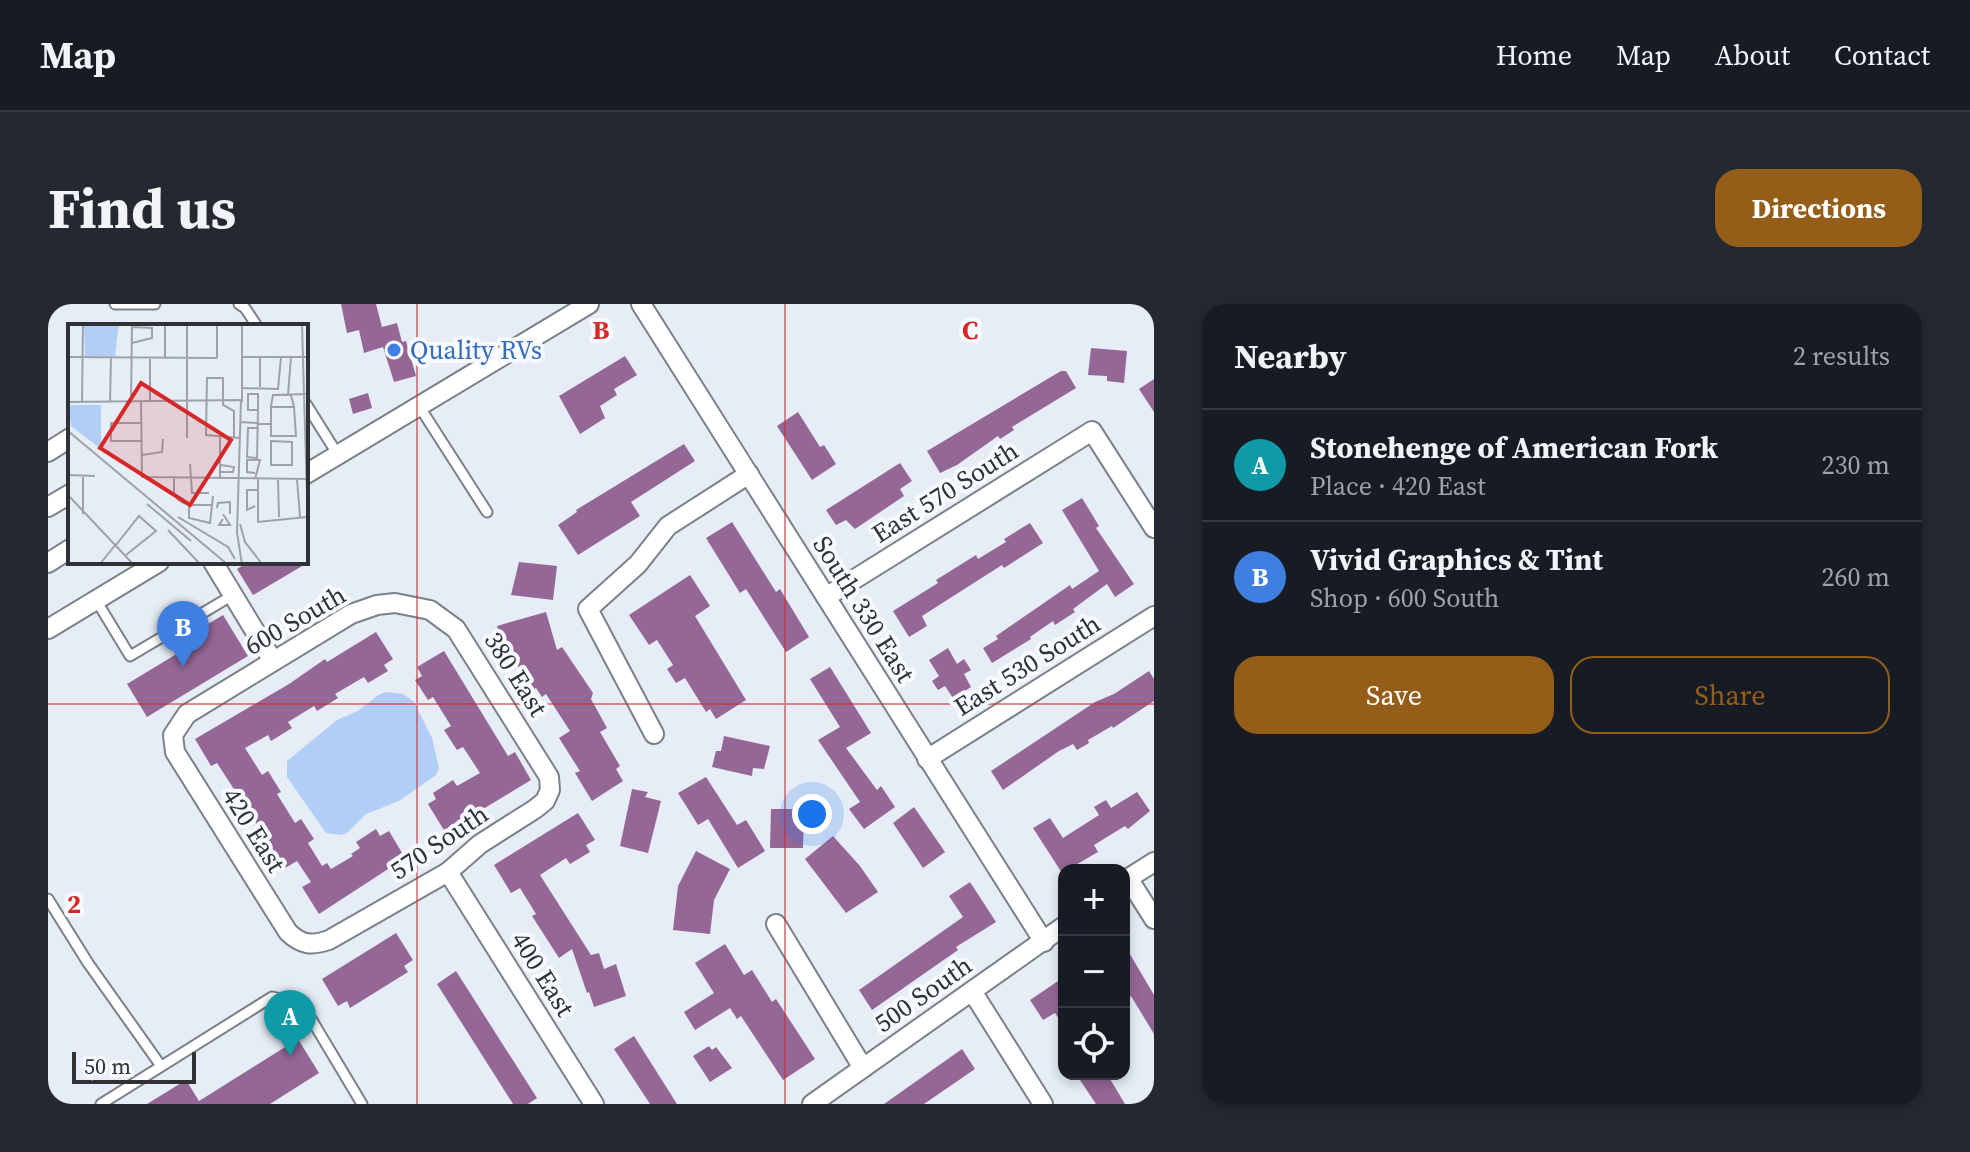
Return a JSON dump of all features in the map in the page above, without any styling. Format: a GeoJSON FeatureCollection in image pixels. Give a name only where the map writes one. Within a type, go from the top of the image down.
{"type":"FeatureCollection","features":[{"type":"Feature","properties":{"kind":"street"},"geometry":{"type":"LineString","coordinates":[[308,473],[589,304]]}},
{"type":"Feature","properties":{"kind":"street","name":"South 330 East"},"geometry":{"type":"LineString","coordinates":[[641,304],[1044,942]]}},
{"type":"Feature","properties":{"kind":"street","name":"East 570 South"},"geometry":{"type":"LineString","coordinates":[[826,597],[1092,431],[1154,528]]}},
{"type":"Feature","properties":{"kind":"street"},"geometry":{"type":"LineString","coordinates":[[48,452],[68,439]]}},
{"type":"Feature","properties":{"kind":"street"},"geometry":{"type":"LineString","coordinates":[[654,734],[588,609],[638,564],[668,526],[749,474]]}},
{"type":"Feature","properties":{"kind":"street"},"geometry":{"type":"LineString","coordinates":[[48,507],[68,495]]}},
{"type":"Feature","properties":{"kind":"street"},"geometry":{"type":"LineString","coordinates":[[48,563],[68,550]]}},
{"type":"Feature","properties":{"kind":"street"},"geometry":{"type":"LineString","coordinates":[[48,629],[156,564]]}},
{"type":"Feature","properties":{"kind":"street"},"geometry":{"type":"LineString","coordinates":[[214,564],[273,661]]}},
{"type":"Feature","properties":{"kind":"street","name":"600 South"},"geometry":{"type":"LineString","coordinates":[[173,735],[187,714],[351,614],[386,604],[415,605]]}},
{"type":"Feature","properties":{"kind":"street","name":"380 East"},"geometry":{"type":"LineString","coordinates":[[415,605],[444,618],[466,641],[549,777],[550,790]]}},
{"type":"Feature","properties":{"kind":"street","name":"East 530 South"},"geometry":{"type":"LineString","coordinates":[[927,759],[1154,616]]}},
{"type":"Feature","properties":{"kind":"street","name":"420 East"},"geometry":{"type":"LineString","coordinates":[[173,735],[175,752],[218,822],[288,932],[305,944]]}},
{"type":"Feature","properties":{"kind":"street","name":"570 South"},"geometry":{"type":"LineString","coordinates":[[305,944],[329,940],[448,872],[480,844],[545,801],[550,790]]}},
{"type":"Feature","properties":{"kind":"street"},"geometry":{"type":"LineString","coordinates":[[1130,877],[1154,862]]}},
{"type":"Feature","properties":{"kind":"street","name":"400 East"},"geometry":{"type":"LineString","coordinates":[[448,872],[594,1104]]}},
{"type":"Feature","properties":{"kind":"street"},"geometry":{"type":"LineString","coordinates":[[1130,885],[1154,919]]}},
{"type":"Feature","properties":{"kind":"street"},"geometry":{"type":"LineString","coordinates":[[776,924],[863,1068]]}},
{"type":"Feature","properties":{"kind":"street","name":"500 South"},"geometry":{"type":"LineString","coordinates":[[812,1104],[1058,931]]}},
{"type":"Feature","properties":{"kind":"street"},"geometry":{"type":"LineString","coordinates":[[972,991],[1043,1104]]}},
{"type":"Feature","properties":{"kind":"lane"},"geometry":{"type":"LineString","coordinates":[[115,304],[155,304]]}},
{"type":"Feature","properties":{"kind":"lane"},"geometry":{"type":"LineString","coordinates":[[239,304],[256,324]]}},
{"type":"Feature","properties":{"kind":"lane"},"geometry":{"type":"LineString","coordinates":[[419,406],[487,512]]}},
{"type":"Feature","properties":{"kind":"lane"},"geometry":{"type":"LineString","coordinates":[[308,407],[338,455]]}},
{"type":"Feature","properties":{"kind":"lane"},"geometry":{"type":"LineString","coordinates":[[96,600],[130,656],[233,595]]}},
{"type":"Feature","properties":{"kind":"lane"},"geometry":{"type":"LineString","coordinates":[[48,899],[88,963],[161,1066]]}},
{"type":"Feature","properties":{"kind":"lane"},"geometry":{"type":"LineString","coordinates":[[101,1104],[272,997],[297,1003],[310,1017],[362,1104]]}},
{"type":"Feature","properties":{"kind":"shaded area"},"geometry":{"type":"Polygon","coordinates":[[[386,692],[403,694],[414,702],[432,738],[439,768],[436,775],[399,801],[366,814],[348,832],[342,835],[326,833],[287,777],[287,761],[337,720],[358,711],[386,692]]]}},
{"type":"Feature","properties":{"kind":"building"},"geometry":{"type":"Polygon","coordinates":[[[341,304],[376,304],[382,327],[397,323],[416,376],[394,382],[383,347],[364,353],[359,330],[347,333],[341,304]]]}},
{"type":"Feature","properties":{"kind":"building"},"geometry":{"type":"Polygon","coordinates":[[[1091,348],[1127,351],[1124,383],[1107,381],[1107,376],[1088,375],[1091,348]]]}},
{"type":"Feature","properties":{"kind":"building"},"geometry":{"type":"Polygon","coordinates":[[[625,356],[637,375],[614,389],[617,395],[600,406],[605,418],[580,434],[559,396],[625,356]]]}},
{"type":"Feature","properties":{"kind":"building"},"geometry":{"type":"Polygon","coordinates":[[[1061,371],[1066,371],[1076,388],[1012,427],[1014,430],[1000,439],[998,436],[940,473],[927,451],[1061,371]]]}},
{"type":"Feature","properties":{"kind":"building"},"geometry":{"type":"Polygon","coordinates":[[[1154,379],[1154,412],[1139,389],[1154,379]]]}},
{"type":"Feature","properties":{"kind":"building"},"geometry":{"type":"Polygon","coordinates":[[[368,393],[372,408],[353,414],[349,399],[368,393]]]}},
{"type":"Feature","properties":{"kind":"building"},"geometry":{"type":"Polygon","coordinates":[[[798,412],[820,447],[824,445],[836,464],[812,480],[777,426],[798,412]]]}},
{"type":"Feature","properties":{"kind":"building"},"geometry":{"type":"Polygon","coordinates":[[[684,444],[695,461],[631,502],[640,516],[578,555],[558,525],[576,510],[684,444]]]}},
{"type":"Feature","properties":{"kind":"building"},"geometry":{"type":"Polygon","coordinates":[[[900,463],[912,481],[900,489],[904,496],[855,529],[846,520],[836,525],[826,510],[900,463]]]}},
{"type":"Feature","properties":{"kind":"building"},"geometry":{"type":"Polygon","coordinates":[[[1082,498],[1099,526],[1096,528],[1134,584],[1115,597],[1107,584],[1073,609],[1075,612],[1055,625],[1053,621],[992,663],[983,648],[998,639],[996,636],[1070,585],[1072,589],[1099,571],[1062,510],[1082,498]]]}},
{"type":"Feature","properties":{"kind":"building"},"geometry":{"type":"Polygon","coordinates":[[[732,522],[776,592],[780,589],[809,637],[786,652],[746,589],[740,593],[706,538],[732,522]]]}},
{"type":"Feature","properties":{"kind":"building"},"geometry":{"type":"Polygon","coordinates":[[[1030,523],[1043,543],[922,616],[927,626],[909,637],[893,611],[976,555],[978,559],[1006,542],[1004,539],[1030,523]]]}},
{"type":"Feature","properties":{"kind":"building"},"geometry":{"type":"Polygon","coordinates":[[[519,562],[557,566],[553,600],[511,595],[519,562]]]}},
{"type":"Feature","properties":{"kind":"building"},"geometry":{"type":"Polygon","coordinates":[[[245,564],[306,564],[253,595],[237,569],[245,564]]]}},
{"type":"Feature","properties":{"kind":"building"},"geometry":{"type":"Polygon","coordinates":[[[690,575],[710,606],[695,616],[746,700],[716,719],[710,709],[706,712],[685,678],[676,683],[667,669],[673,665],[657,640],[649,645],[629,615],[690,575]]]}},
{"type":"Feature","properties":{"kind":"building"},"geometry":{"type":"Polygon","coordinates":[[[546,612],[557,650],[562,647],[593,693],[591,699],[607,728],[600,732],[620,766],[616,769],[623,781],[592,801],[575,773],[580,771],[559,738],[570,731],[546,694],[542,697],[528,683],[522,687],[515,676],[520,673],[512,646],[503,649],[497,626],[546,612]]]}},
{"type":"Feature","properties":{"kind":"building"},"geometry":{"type":"Polygon","coordinates":[[[223,615],[248,656],[147,717],[127,684],[208,635],[203,627],[223,615]]]}},
{"type":"Feature","properties":{"kind":"building"},"geometry":{"type":"Polygon","coordinates":[[[376,632],[393,659],[384,665],[388,671],[368,683],[364,677],[335,694],[338,698],[317,711],[314,706],[288,722],[292,728],[271,741],[268,735],[245,748],[262,775],[268,771],[281,792],[277,794],[295,823],[301,819],[314,839],[308,843],[322,866],[327,863],[331,869],[353,856],[351,854],[360,848],[356,842],[376,829],[380,836],[389,831],[405,858],[319,914],[302,887],[311,882],[297,861],[285,868],[217,763],[211,766],[195,739],[289,684],[325,659],[327,662],[376,632]]]}},
{"type":"Feature","properties":{"kind":"building"},"geometry":{"type":"Polygon","coordinates":[[[948,648],[957,664],[964,659],[971,670],[964,674],[971,687],[953,698],[945,686],[938,690],[932,681],[939,676],[929,660],[948,648]]]}},
{"type":"Feature","properties":{"kind":"building"},"geometry":{"type":"Polygon","coordinates":[[[444,651],[508,756],[515,752],[531,780],[445,832],[428,804],[436,799],[433,793],[453,780],[457,786],[480,773],[463,747],[457,750],[444,730],[451,726],[433,697],[428,700],[415,680],[422,676],[417,667],[444,651]]]}},
{"type":"Feature","properties":{"kind":"building"},"geometry":{"type":"Polygon","coordinates":[[[830,667],[871,733],[846,748],[877,790],[881,786],[895,807],[864,829],[849,809],[860,802],[818,740],[840,727],[810,679],[830,667]]]}},
{"type":"Feature","properties":{"kind":"building"},"geometry":{"type":"Polygon","coordinates":[[[1149,671],[1154,679],[1154,701],[1088,740],[1089,743],[1077,750],[1073,744],[1059,751],[1003,790],[991,771],[1095,702],[1114,694],[1149,671]]]}},
{"type":"Feature","properties":{"kind":"building"},"geometry":{"type":"Polygon","coordinates":[[[724,736],[770,746],[764,769],[753,768],[752,776],[712,767],[716,751],[721,751],[724,736]]]}},
{"type":"Feature","properties":{"kind":"building"},"geometry":{"type":"Polygon","coordinates":[[[706,777],[737,825],[746,820],[765,851],[738,868],[708,819],[698,825],[678,793],[706,777]]]}},
{"type":"Feature","properties":{"kind":"building"},"geometry":{"type":"Polygon","coordinates":[[[632,789],[648,792],[645,797],[661,801],[648,853],[620,846],[632,789]]]}},
{"type":"Feature","properties":{"kind":"building"},"geometry":{"type":"Polygon","coordinates":[[[1137,792],[1150,811],[1128,829],[1125,826],[1094,845],[1098,852],[1077,864],[1058,864],[1058,867],[1033,828],[1050,818],[1063,838],[1099,815],[1094,807],[1106,800],[1111,808],[1137,792]]]}},
{"type":"Feature","properties":{"kind":"building"},"geometry":{"type":"Polygon","coordinates":[[[914,807],[945,852],[923,868],[893,823],[914,807]]]}},
{"type":"Feature","properties":{"kind":"building"},"geometry":{"type":"Polygon","coordinates":[[[771,809],[804,809],[803,848],[770,848],[771,809]]]}},
{"type":"Feature","properties":{"kind":"building"},"geometry":{"type":"Polygon","coordinates":[[[578,813],[595,840],[586,845],[590,852],[570,864],[566,858],[540,875],[591,955],[599,953],[604,969],[616,964],[626,996],[594,1007],[572,949],[559,958],[532,916],[536,914],[520,888],[511,893],[494,865],[578,813]]]}},
{"type":"Feature","properties":{"kind":"building"},"geometry":{"type":"Polygon","coordinates":[[[833,836],[878,892],[846,913],[805,859],[833,836]]]}},
{"type":"Feature","properties":{"kind":"building"},"geometry":{"type":"Polygon","coordinates":[[[696,851],[730,869],[714,900],[710,934],[673,930],[678,886],[696,851]]]}},
{"type":"Feature","properties":{"kind":"building"},"geometry":{"type":"Polygon","coordinates":[[[970,882],[996,922],[956,947],[958,950],[872,1010],[859,990],[963,917],[949,896],[970,882]]]}},
{"type":"Feature","properties":{"kind":"building"},"geometry":{"type":"Polygon","coordinates":[[[396,933],[413,960],[404,966],[408,972],[350,1008],[347,1001],[338,1006],[322,979],[396,933]]]}},
{"type":"Feature","properties":{"kind":"building"},"geometry":{"type":"Polygon","coordinates":[[[725,944],[744,975],[752,970],[772,1002],[776,999],[815,1059],[783,1080],[741,1016],[737,1019],[730,1008],[695,1030],[684,1012],[714,993],[695,963],[725,944]]]}},
{"type":"Feature","properties":{"kind":"building"},"geometry":{"type":"Polygon","coordinates":[[[1130,954],[1154,995],[1154,1034],[1131,996],[1130,954]]]}},
{"type":"Feature","properties":{"kind":"building"},"geometry":{"type":"Polygon","coordinates":[[[456,971],[537,1098],[528,1104],[513,1104],[437,984],[456,971]]]}},
{"type":"Feature","properties":{"kind":"building"},"geometry":{"type":"Polygon","coordinates":[[[1058,981],[1058,1017],[1055,1013],[1043,1020],[1030,1000],[1058,981]]]}},
{"type":"Feature","properties":{"kind":"building"},"geometry":{"type":"Polygon","coordinates":[[[634,1036],[677,1104],[650,1104],[614,1049],[634,1036]]]}},
{"type":"Feature","properties":{"kind":"building"},"geometry":{"type":"Polygon","coordinates":[[[298,1039],[319,1073],[270,1104],[147,1104],[186,1080],[199,1101],[298,1039]]]}},
{"type":"Feature","properties":{"kind":"building"},"geometry":{"type":"Polygon","coordinates":[[[709,1046],[712,1050],[716,1047],[732,1068],[710,1082],[693,1056],[709,1046]]]}},
{"type":"Feature","properties":{"kind":"building"},"geometry":{"type":"Polygon","coordinates":[[[962,1049],[975,1069],[924,1104],[884,1104],[962,1049]]]}},
{"type":"Feature","properties":{"kind":"building"},"geometry":{"type":"Polygon","coordinates":[[[1080,1080],[1111,1080],[1125,1104],[1096,1104],[1080,1080]]]}},
{"type":"Feature","properties":{"kind":"place","name":"Quality RVs"},"geometry":{"type":"Point","coordinates":[394,350]}},
{"type":"Feature","properties":{"kind":"place","name":"Vivid Graphics & Tint"},"geometry":{"type":"Point","coordinates":[183,667]}},
{"type":"Feature","properties":{"kind":"place","name":"Stonehenge of American Fork"},"geometry":{"type":"Point","coordinates":[290,1056]}}]}
